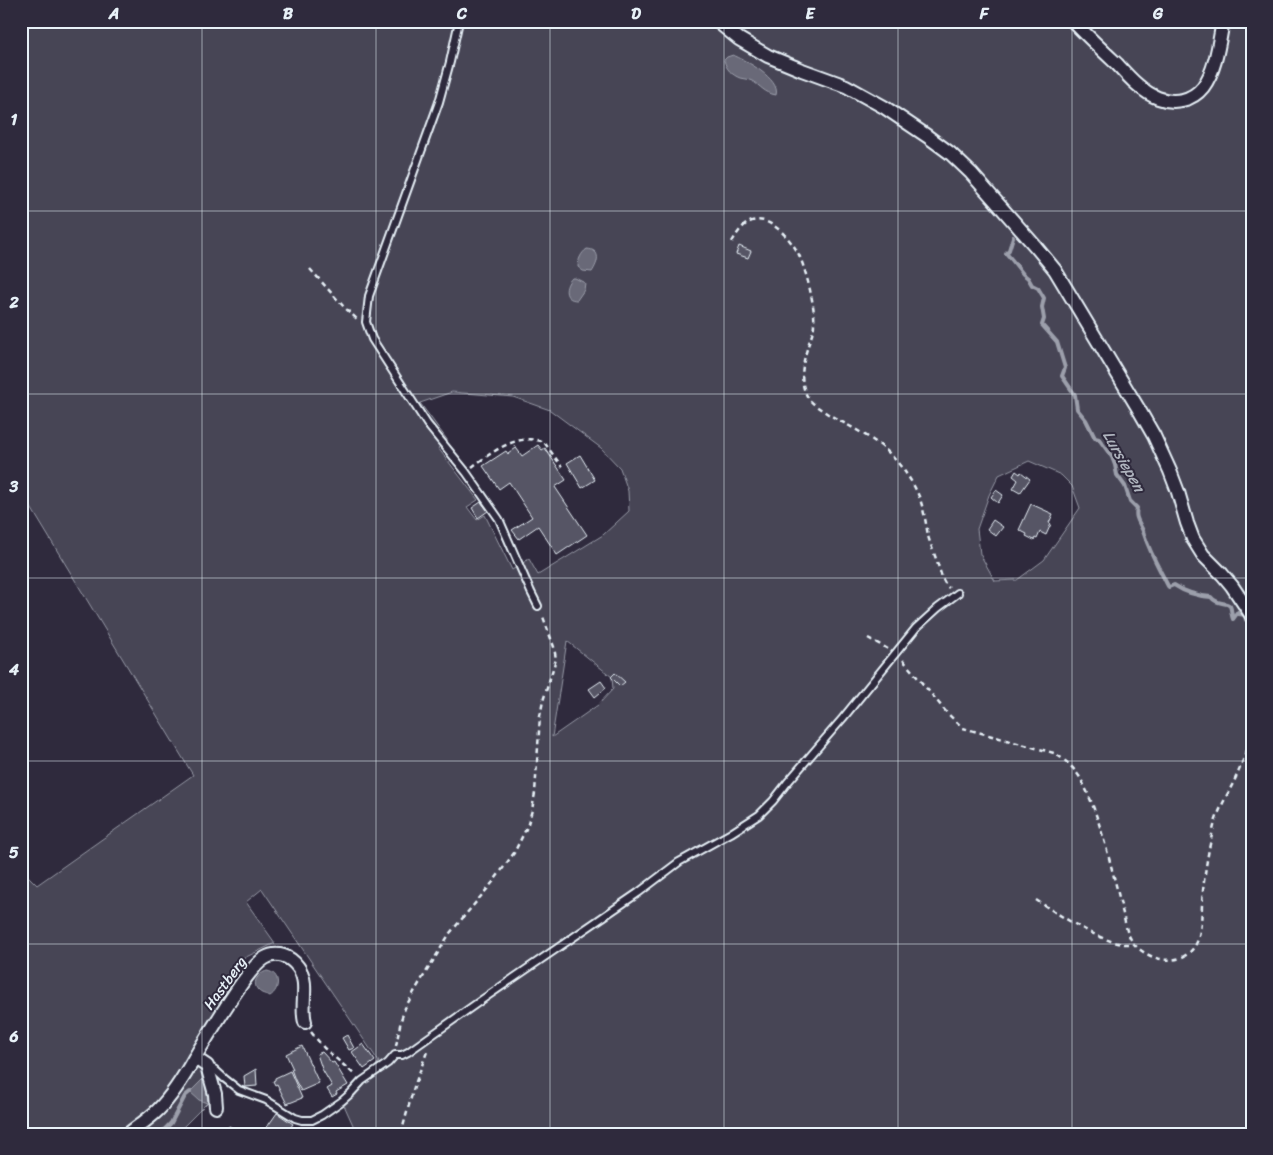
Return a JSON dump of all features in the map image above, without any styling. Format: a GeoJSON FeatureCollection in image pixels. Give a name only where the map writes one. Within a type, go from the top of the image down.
{"type":"FeatureCollection","features":[{"type":"Feature","properties":{"kind":"street"},"geometry":{"type":"LineString","coordinates":[[717,21],[739,39],[768,56],[846,86],[884,107],[950,153],[971,173],[1055,270],[1154,436],[1170,471],[1193,539],[1203,555],[1232,586],[1252,616]]}},
{"type":"Feature","properties":{"kind":"street"},"geometry":{"type":"LineString","coordinates":[[1073,21],[1143,88],[1156,97],[1168,101],[1186,100],[1195,95],[1203,86],[1214,64],[1223,21]]}},
{"type":"Feature","properties":{"kind":"street","name":"Hastberg"},"geometry":{"type":"LineString","coordinates":[[128,1134],[163,1104],[250,972],[263,959],[271,955],[284,955],[290,958],[298,967],[301,972],[304,988],[303,1010],[305,1022]]}},
{"type":"Feature","properties":{"kind":"street"},"geometry":{"type":"LineString","coordinates":[[195,1058],[207,1066],[215,1094],[216,1107]]}},
{"type":"Feature","properties":{"kind":"lane"},"geometry":{"type":"LineString","coordinates":[[459,21],[439,102],[369,296],[366,322],[372,339],[412,401],[499,519],[538,606]]}},
{"type":"Feature","properties":{"kind":"lane"},"geometry":{"type":"LineString","coordinates":[[207,1066],[214,1069],[239,1090],[266,1100],[295,1118],[312,1120],[322,1115],[342,1101],[362,1081],[388,1063],[395,1055],[402,1055],[408,1052],[638,894],[679,862],[759,815],[843,718],[909,635],[924,620],[958,593]]}},
{"type":"Feature","properties":{"kind":"path"},"geometry":{"type":"LineString","coordinates":[[732,242],[740,228],[746,223],[758,220],[767,222],[787,237],[798,253],[810,291],[815,319],[803,364],[803,387],[806,395],[815,406],[877,443],[900,466],[911,481],[921,501],[929,538],[943,581],[958,593]]}},
{"type":"Feature","properties":{"kind":"path"},"geometry":{"type":"LineString","coordinates":[[310,269],[344,307],[357,319],[366,322]]}},
{"type":"Feature","properties":{"kind":"path"},"geometry":{"type":"LineString","coordinates":[[466,472],[514,441],[527,439],[544,442],[562,467]]}},
{"type":"Feature","properties":{"kind":"path"},"geometry":{"type":"LineString","coordinates":[[395,1055],[401,1020],[414,992],[450,934],[493,882],[514,853],[527,827],[535,793],[540,716],[556,659],[554,647],[538,606]]}},
{"type":"Feature","properties":{"kind":"path"},"geometry":{"type":"LineString","coordinates":[[868,638],[883,645],[901,658],[947,713],[963,728],[1048,751],[1063,758],[1078,776],[1093,805],[1107,849],[1127,931],[1133,943],[1147,955],[1155,958],[1168,960],[1184,957],[1196,943],[1199,933],[1204,877],[1214,826],[1242,764],[1252,730]]}},
{"type":"Feature","properties":{"kind":"path"},"geometry":{"type":"LineString","coordinates":[[1036,900],[1060,916],[1104,939],[1114,943],[1129,945],[1133,943]]}},
{"type":"Feature","properties":{"kind":"path"},"geometry":{"type":"LineString","coordinates":[[401,1134],[414,1087],[432,1035]]}},
{"type":"Feature","properties":{"kind":"path"},"geometry":{"type":"LineString","coordinates":[[318,1043],[352,1072]]}},
{"type":"Feature","properties":{"kind":"shaded area"},"geometry":{"type":"Polygon","coordinates":[[[35,21],[1252,21],[1252,1134],[357,1134],[344,1105],[379,1062],[262,889],[246,902],[275,943],[242,959],[197,1047],[208,1102],[176,1134],[21,1134],[21,869],[37,885],[193,775],[21,491],[21,34],[35,21]],[[452,392],[420,403],[448,441],[438,448],[478,500],[467,507],[477,520],[485,515],[512,570],[529,559],[538,575],[603,535],[629,511],[628,491],[620,468],[601,448],[550,410],[513,397],[452,392]],[[1029,461],[999,475],[989,495],[977,529],[980,554],[995,581],[1017,580],[1044,560],[1080,508],[1072,486],[1061,475],[1029,461]],[[567,641],[552,737],[598,705],[613,689],[612,677],[567,641]]]}},
{"type":"Feature","properties":{"kind":"water"},"geometry":{"type":"Polygon","coordinates":[[[733,55],[768,77],[776,89],[776,95],[748,79],[740,78],[732,73],[724,60],[733,55]]]}},
{"type":"Feature","properties":{"kind":"water"},"geometry":{"type":"Polygon","coordinates":[[[587,249],[597,254],[596,265],[592,272],[583,271],[578,267],[580,257],[587,249]]]}},
{"type":"Feature","properties":{"kind":"water"},"geometry":{"type":"Polygon","coordinates":[[[572,278],[585,283],[584,290],[577,300],[569,298],[566,292],[567,285],[572,278]]]}},
{"type":"Feature","properties":{"kind":"water"},"geometry":{"type":"Polygon","coordinates":[[[267,971],[275,975],[278,982],[276,990],[270,996],[259,991],[255,984],[259,976],[267,971]]]}},
{"type":"Feature","properties":{"kind":"water"},"geometry":{"type":"Polygon","coordinates":[[[202,1080],[205,1081],[207,1103],[199,1100],[190,1092],[202,1080]]]}},
{"type":"Feature","properties":{"kind":"building"},"geometry":{"type":"Polygon","coordinates":[[[739,246],[751,251],[748,258],[736,254],[739,246]]]}},
{"type":"Feature","properties":{"kind":"building"},"geometry":{"type":"Polygon","coordinates":[[[514,445],[522,456],[538,445],[542,450],[545,448],[566,480],[555,487],[587,535],[557,555],[538,526],[519,539],[512,530],[532,517],[509,482],[499,489],[483,466],[506,451],[508,454],[516,448],[514,445]]]}},
{"type":"Feature","properties":{"kind":"building"},"geometry":{"type":"Polygon","coordinates":[[[580,455],[595,480],[582,488],[567,463],[580,455]]]}},
{"type":"Feature","properties":{"kind":"building"},"geometry":{"type":"Polygon","coordinates":[[[1016,471],[1020,474],[1021,472],[1030,479],[1020,493],[1013,489],[1018,480],[1013,476],[1016,471]]]}},
{"type":"Feature","properties":{"kind":"building"},"geometry":{"type":"Polygon","coordinates":[[[996,490],[1003,495],[998,503],[991,497],[996,490]]]}},
{"type":"Feature","properties":{"kind":"building"},"geometry":{"type":"Polygon","coordinates":[[[481,502],[488,511],[478,518],[472,508],[481,502]]]}},
{"type":"Feature","properties":{"kind":"building"},"geometry":{"type":"Polygon","coordinates":[[[1031,504],[1053,514],[1046,535],[1040,532],[1037,539],[1035,538],[1034,540],[1019,530],[1031,504]]]}},
{"type":"Feature","properties":{"kind":"building"},"geometry":{"type":"Polygon","coordinates":[[[993,520],[1003,527],[996,536],[987,529],[993,520]]]}},
{"type":"Feature","properties":{"kind":"building"},"geometry":{"type":"Polygon","coordinates":[[[615,673],[625,682],[620,686],[611,677],[615,673]]]}},
{"type":"Feature","properties":{"kind":"building"},"geometry":{"type":"Polygon","coordinates":[[[601,681],[606,688],[595,697],[589,689],[601,681]]]}},
{"type":"Feature","properties":{"kind":"building"},"geometry":{"type":"Polygon","coordinates":[[[347,1035],[354,1048],[349,1050],[342,1038],[347,1035]]]}},
{"type":"Feature","properties":{"kind":"building"},"geometry":{"type":"Polygon","coordinates":[[[363,1044],[375,1061],[364,1069],[352,1052],[363,1044]]]}},
{"type":"Feature","properties":{"kind":"building"},"geometry":{"type":"Polygon","coordinates":[[[302,1046],[319,1083],[301,1091],[286,1054],[302,1046]]]}},
{"type":"Feature","properties":{"kind":"building"},"geometry":{"type":"Polygon","coordinates":[[[322,1052],[332,1063],[334,1062],[348,1085],[336,1092],[337,1094],[332,1097],[327,1089],[332,1086],[322,1069],[317,1054],[322,1052]]]}},
{"type":"Feature","properties":{"kind":"building"},"geometry":{"type":"Polygon","coordinates":[[[256,1069],[257,1086],[245,1087],[244,1076],[256,1069]]]}},
{"type":"Feature","properties":{"kind":"building"},"geometry":{"type":"Polygon","coordinates":[[[290,1071],[302,1098],[287,1104],[277,1084],[275,1085],[273,1081],[275,1078],[290,1071]]]}},
{"type":"Feature","properties":{"kind":"building"},"geometry":{"type":"Polygon","coordinates":[[[277,1113],[293,1124],[286,1134],[270,1134],[265,1130],[277,1113]]]}},
{"type":"Feature","properties":{"kind":"building"},"geometry":{"type":"Polygon","coordinates":[[[229,1126],[240,1132],[239,1134],[225,1134],[229,1126]]]}},
{"type":"Feature","properties":{"kind":"waterway","name":"Lursiepen"},"geometry":{"type":"LineString","coordinates":[[1013,237],[1009,250],[1006,253],[1032,285],[1038,288],[1044,298],[1042,307],[1044,319],[1042,325],[1057,342],[1065,368],[1062,376],[1075,395],[1077,409],[1086,420],[1095,438],[1099,439],[1112,457],[1117,475],[1125,486],[1130,501],[1137,508],[1137,519],[1168,586],[1174,585],[1196,595],[1211,597],[1216,602],[1230,606],[1233,619],[1238,612],[1245,615],[1246,620],[1252,623]]}},
{"type":"Feature","properties":{"kind":"waterway"},"geometry":{"type":"LineString","coordinates":[[160,1134],[171,1123],[185,1096],[190,1092]]}}]}
